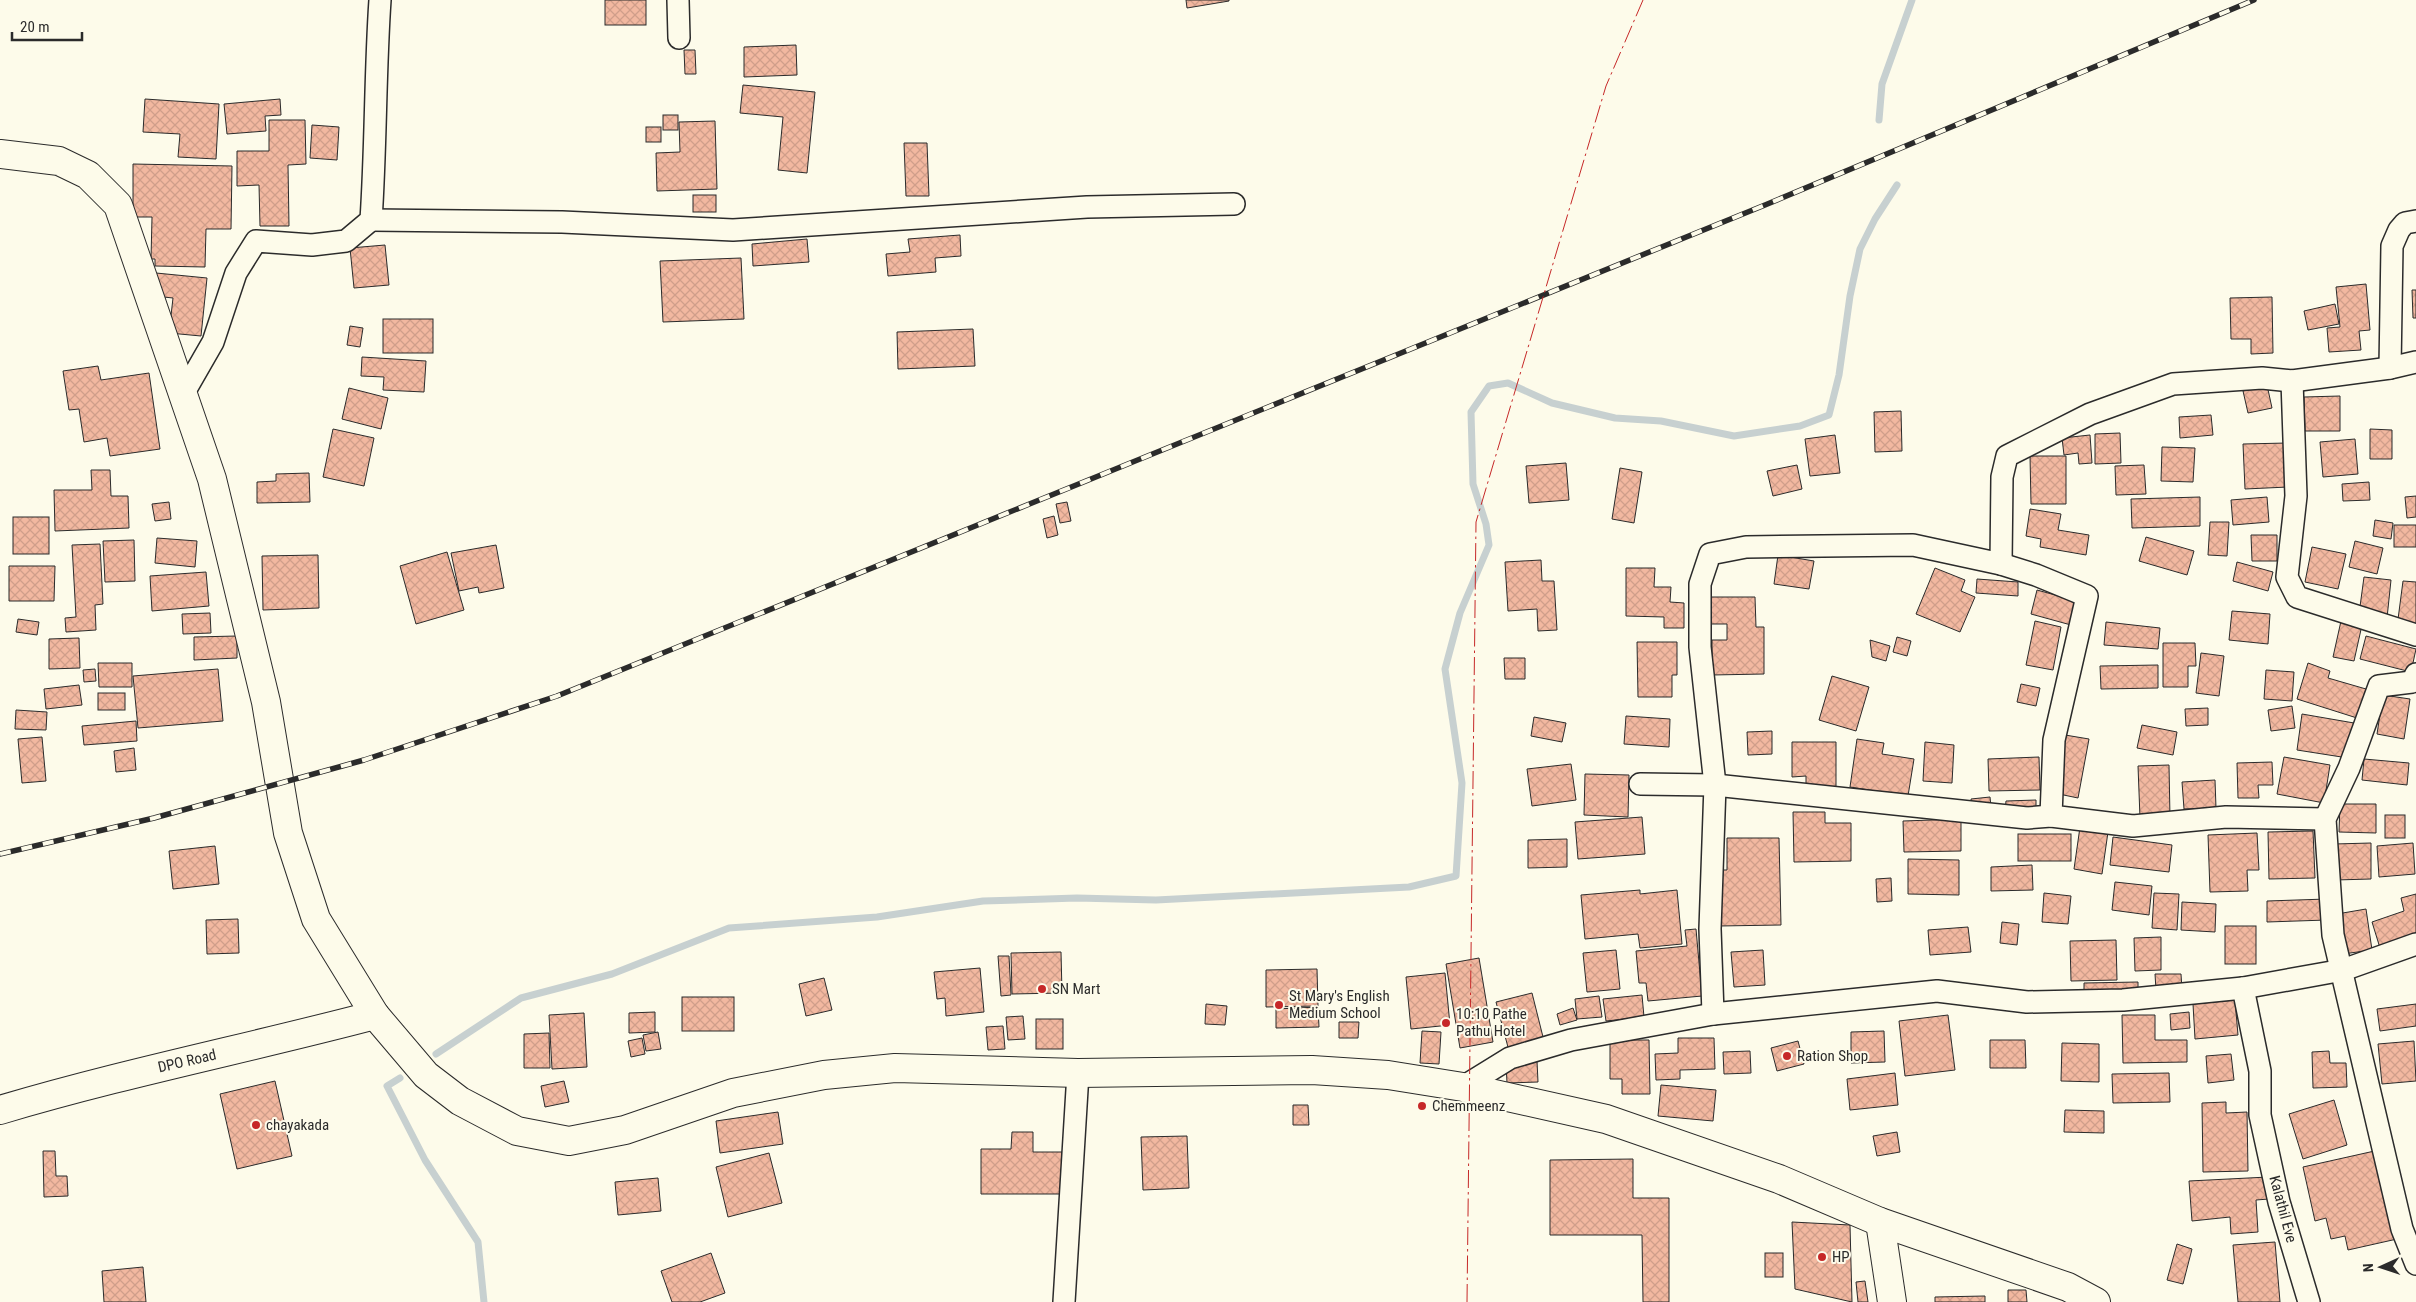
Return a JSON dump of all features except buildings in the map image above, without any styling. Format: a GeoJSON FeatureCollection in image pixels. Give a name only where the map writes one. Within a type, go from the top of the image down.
{"type":"FeatureCollection","features":[{"type":"Feature","properties":{"kind":"main road"},"geometry":{"type":"LineString","coordinates":[[0,154],[59,161],[88,175],[118,205],[212,479],[266,702],[288,832],[316,919],[375,1015],[426,1075],[460,1101],[517,1131],[569,1141],[625,1130],[733,1093],[824,1075],[895,1068],[1078,1073],[1312,1070],[1388,1075],[1462,1087],[1606,1119],[1780,1179],[1880,1222],[2068,1287],[2096,1302]]}},
{"type":"Feature","properties":{"kind":"main road","name":"DPO Road"},"geometry":{"type":"LineString","coordinates":[[0,1110],[160,1067],[277,1041],[375,1015]]}},
{"type":"Feature","properties":{"kind":"main road"},"geometry":{"type":"LineString","coordinates":[[1880,1222],[1892,1302]]}},
{"type":"Feature","properties":{"kind":"street"},"geometry":{"type":"LineString","coordinates":[[371,220],[376,147],[377,46],[380,0]]}},
{"type":"Feature","properties":{"kind":"street"},"geometry":{"type":"LineString","coordinates":[[678,0],[679,38]]}},
{"type":"Feature","properties":{"kind":"street"},"geometry":{"type":"LineString","coordinates":[[182,396],[213,342],[236,272],[256,241],[312,245],[346,241],[371,220],[562,222],[733,230],[1087,207],[1234,204]]}},
{"type":"Feature","properties":{"kind":"street"},"geometry":{"type":"LineString","coordinates":[[2390,368],[2392,246],[2405,223],[2416,222]]}},
{"type":"Feature","properties":{"kind":"street"},"geometry":{"type":"LineString","coordinates":[[2002,564],[2002,477],[2007,456],[2090,414],[2173,384],[2262,378],[2292,381],[2390,368],[2416,362]]}},
{"type":"Feature","properties":{"kind":"street"},"geometry":{"type":"LineString","coordinates":[[2292,381],[2296,496],[2287,577],[2293,592],[2297,597],[2416,635]]}},
{"type":"Feature","properties":{"kind":"street"},"geometry":{"type":"LineString","coordinates":[[1713,1014],[1710,929],[1714,785],[1700,647],[1700,584],[1710,554],[1746,547],[1913,545],[2002,564],[2036,574],[2087,596],[2054,740],[2051,816]]}},
{"type":"Feature","properties":{"kind":"street"},"geometry":{"type":"LineString","coordinates":[[2416,674],[2412,682],[2380,686],[2349,768],[2325,819],[2333,935],[2343,970],[2402,1229],[2416,1264]]}},
{"type":"Feature","properties":{"kind":"street"},"geometry":{"type":"LineString","coordinates":[[1640,784],[1714,785],[2027,818],[2051,816],[2133,826],[2226,817],[2325,819]]}},
{"type":"Feature","properties":{"kind":"street"},"geometry":{"type":"LineString","coordinates":[[1462,1087],[1510,1058],[1571,1040],[1713,1014],[1937,990],[2027,1002],[2123,1000],[2242,988],[2343,970],[2416,944]]}},
{"type":"Feature","properties":{"kind":"street","name":"Kalathil Eve"},"geometry":{"type":"LineString","coordinates":[[2242,988],[2260,1071],[2260,1115],[2279,1202],[2309,1302]]}},
{"type":"Feature","properties":{"kind":"street"},"geometry":{"type":"LineString","coordinates":[[1064,1302],[1078,1073]]}},
{"type":"Feature","properties":{"kind":"waterway"},"geometry":{"type":"LineString","coordinates":[[1879,120],[1882,84],[1912,0]]}},
{"type":"Feature","properties":{"kind":"waterway"},"geometry":{"type":"LineString","coordinates":[[436,1054],[521,998],[612,974],[729,928],[877,917],[983,901],[1077,898],[1156,900],[1409,887],[1456,876],[1462,783],[1445,669],[1460,613],[1489,545],[1486,524],[1473,484],[1471,412],[1489,386],[1508,383],[1552,403],[1615,418],[1661,421],[1734,436],[1800,426],[1829,415],[1839,375],[1850,296],[1860,249],[1875,219],[1897,185]]}},
{"type":"Feature","properties":{"kind":"waterway"},"geometry":{"type":"LineString","coordinates":[[400,1078],[387,1086],[425,1160],[478,1242],[484,1302]]}},
{"type":"Feature","properties":{"kind":"railway"},"geometry":{"type":"LineString","coordinates":[[0,854],[154,818],[364,760],[557,696],[1765,205],[2254,0]]}},
{"type":"Feature","properties":{"kind":"power"},"geometry":{"type":"LineString","coordinates":[[1467,1302],[1476,522],[1606,86],[1643,0]]}},
{"type":"Feature","properties":{"kind":"place","name":"SN Mart"},"geometry":{"type":"Point","coordinates":[1042,989]}},
{"type":"Feature","properties":{"kind":"place","name":"St Mary's English Medium School"},"geometry":{"type":"Point","coordinates":[1279,1005]}},
{"type":"Feature","properties":{"kind":"place","name":"10:10 Pathe Pathu Hotel"},"geometry":{"type":"Point","coordinates":[1446,1023]}},
{"type":"Feature","properties":{"kind":"place","name":"Ration Shop"},"geometry":{"type":"Point","coordinates":[1787,1056]}},
{"type":"Feature","properties":{"kind":"place","name":"Chemmeenz"},"geometry":{"type":"Point","coordinates":[1422,1106]}},
{"type":"Feature","properties":{"kind":"place","name":"chayakada"},"geometry":{"type":"Point","coordinates":[256,1125]}},
{"type":"Feature","properties":{"kind":"place","name":"HP"},"geometry":{"type":"Point","coordinates":[1822,1257]}}]}
